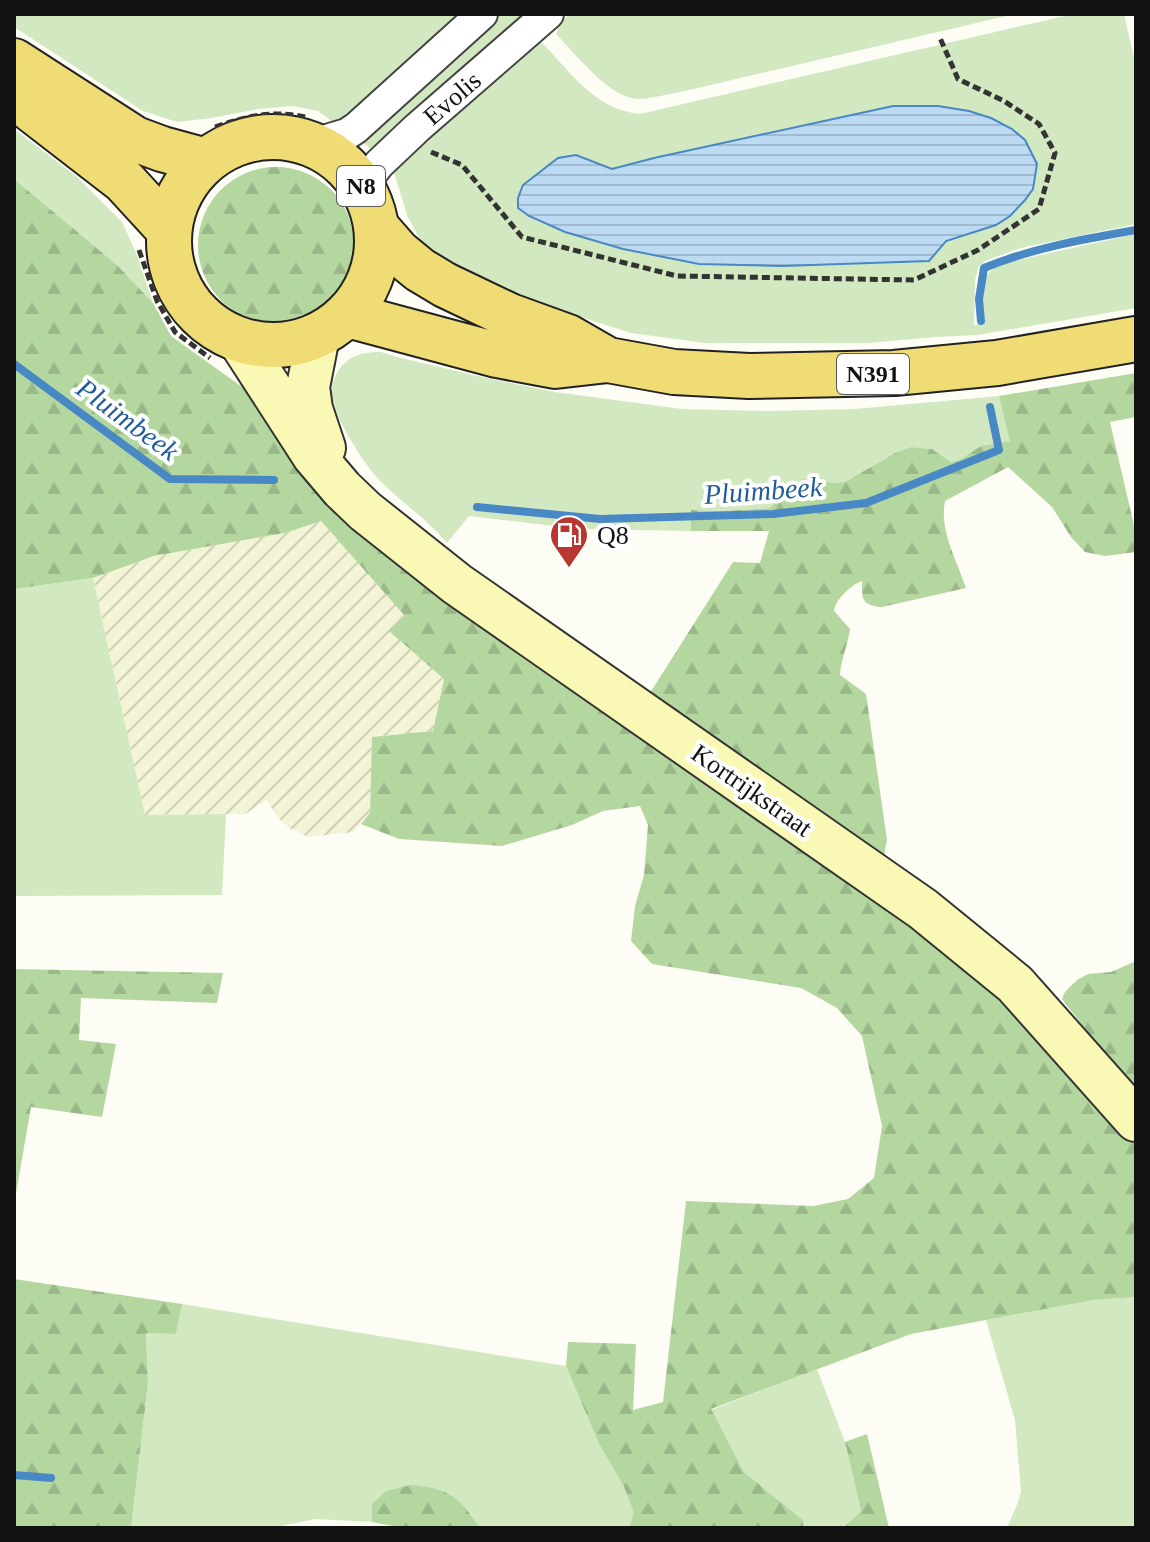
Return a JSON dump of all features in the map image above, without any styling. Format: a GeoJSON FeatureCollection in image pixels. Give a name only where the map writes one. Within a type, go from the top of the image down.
{"type":"FeatureCollection","features":[{"type":"Feature","properties":{"kind":"main road"},"geometry":{"type":"LineString","coordinates":[[14,61],[135,139],[162,149],[208,145]]}},
{"type":"Feature","properties":{"kind":"main road"},"geometry":{"type":"LineString","coordinates":[[14,96],[124,181],[153,237]]}},
{"type":"Feature","properties":{"kind":"main road","name":"N8"},"geometry":{"type":"LineString","coordinates":[[257,138],[330,139],[336,157],[355,175],[370,200],[377,228],[378,251],[373,275],[363,296],[333,326],[287,345],[262,345],[230,352],[214,327],[193,309],[179,285],[170,258],[153,237],[175,205],[208,145],[230,146],[257,138]]}},
{"type":"Feature","properties":{"kind":"main road","name":"N391"},"geometry":{"type":"LineString","coordinates":[[377,228],[398,252],[445,285],[510,316],[568,337],[608,360]]}},
{"type":"Feature","properties":{"kind":"main road","name":"N391"},"geometry":{"type":"LineString","coordinates":[[333,326],[555,366],[608,360],[674,372],[749,376],[894,373],[997,363],[1136,339]]}},
{"type":"Feature","properties":{"kind":"main road","name":"Kortrijkstraat"},"geometry":{"type":"LineString","coordinates":[[333,326],[308,387],[322,444],[342,489]]}},
{"type":"Feature","properties":{"kind":"main road","name":"Kortrijkstraat"},"geometry":{"type":"LineString","coordinates":[[230,352],[342,489],[394,536],[457,584],[923,909],[1015,984],[1136,1120]]}},
{"type":"Feature","properties":{"kind":"street","name":"Evolis"},"geometry":{"type":"LineString","coordinates":[[330,139],[482,14]]}},
{"type":"Feature","properties":{"kind":"street","name":"Evolis"},"geometry":{"type":"LineString","coordinates":[[361,187],[379,164],[548,14]]}},
{"type":"Feature","properties":{"kind":"path"},"geometry":{"type":"LineString","coordinates":[[404,141],[462,165],[522,237],[677,276],[914,280],[978,250],[1039,209],[1055,153],[1039,124],[1004,101],[958,79],[940,38]]}},
{"type":"Feature","properties":{"kind":"path"},"geometry":{"type":"LineString","coordinates":[[208,145],[258,114],[287,113],[315,119],[330,139]]}},
{"type":"Feature","properties":{"kind":"path"},"geometry":{"type":"LineString","coordinates":[[153,237],[157,301],[175,332],[196,349],[230,352]]}},
{"type":"Feature","properties":{"kind":"green space"},"geometry":{"type":"Polygon","coordinates":[[[14,14],[469,14],[337,125],[318,111],[293,106],[177,122],[143,111],[14,27],[14,14]]]}},
{"type":"Feature","properties":{"kind":"green space"},"geometry":{"type":"Polygon","coordinates":[[[497,14],[519,14],[524,21],[374,152],[359,139],[497,14]]]}},
{"type":"Feature","properties":{"kind":"green space"},"geometry":{"type":"Polygon","coordinates":[[[569,14],[1015,14],[641,99],[630,98],[606,85],[556,34],[569,14]]]}},
{"type":"Feature","properties":{"kind":"green space"},"geometry":{"type":"Polygon","coordinates":[[[1073,14],[1124,14],[1136,67],[1136,224],[1021,248],[985,261],[978,268],[975,281],[974,325],[985,323],[984,282],[1000,264],[1136,234],[1136,308],[977,335],[868,343],[705,343],[631,333],[537,303],[463,271],[438,255],[420,240],[407,215],[394,172],[404,157],[530,44],[542,43],[597,98],[624,111],[640,114],[1073,14]],[[893,106],[612,169],[576,155],[558,158],[946,241],[996,225],[938,106],[893,106]]]}},
{"type":"Feature","properties":{"kind":"green space"},"geometry":{"type":"Polygon","coordinates":[[[14,129],[76,176],[122,222],[153,303],[117,265],[14,179],[14,129]]]}},
{"type":"Feature","properties":{"kind":"green space"},"geometry":{"type":"Polygon","coordinates":[[[276,167],[306,173],[331,190],[348,215],[354,245],[348,275],[331,300],[306,317],[276,323],[246,317],[221,300],[204,275],[198,245],[204,215],[221,190],[246,173],[276,167]]]}},
{"type":"Feature","properties":{"kind":"green space"},"geometry":{"type":"Polygon","coordinates":[[[14,179],[117,265],[153,303],[171,336],[260,400],[285,447],[923,919],[1136,1133],[1136,1297],[1094,1300],[911,1334],[711,1409],[744,1472],[804,1521],[803,1528],[627,1528],[634,1512],[624,1487],[599,1444],[566,1366],[568,1342],[636,1344],[633,1410],[663,1402],[686,1201],[813,1206],[848,1199],[874,1178],[882,1126],[862,1036],[837,1008],[801,988],[652,964],[631,941],[635,906],[644,875],[648,825],[640,806],[603,811],[572,825],[502,846],[399,839],[361,824],[370,813],[372,737],[433,731],[444,679],[389,631],[405,616],[321,521],[285,533],[154,556],[93,578],[14,589],[14,179]]]}},
{"type":"Feature","properties":{"kind":"green space"},"geometry":{"type":"Polygon","coordinates":[[[381,352],[555,392],[682,409],[855,409],[999,396],[1011,441],[981,446],[951,462],[932,449],[911,447],[845,482],[776,502],[770,508],[691,510],[691,531],[580,529],[469,516],[447,543],[372,472],[350,439],[334,404],[332,385],[342,366],[357,356],[381,352]]]}},
{"type":"Feature","properties":{"kind":"green space"},"geometry":{"type":"Polygon","coordinates":[[[1136,373],[1136,417],[1110,422],[1136,534],[1136,552],[1105,556],[1085,552],[1071,537],[1052,507],[1008,467],[945,501],[944,523],[966,588],[882,607],[866,603],[862,581],[837,602],[834,611],[850,629],[840,675],[866,694],[887,840],[884,855],[878,859],[650,693],[733,562],[760,563],[769,531],[691,531],[691,510],[770,508],[783,493],[804,479],[845,482],[911,447],[932,449],[951,462],[959,460],[981,446],[1010,441],[999,396],[1136,373]]]}},
{"type":"Feature","properties":{"kind":"green space"},"geometry":{"type":"Polygon","coordinates":[[[321,521],[406,616],[390,631],[444,679],[433,731],[372,737],[370,813],[353,832],[308,837],[291,829],[277,817],[267,800],[245,814],[145,815],[93,578],[154,556],[285,533],[321,521]]]}},
{"type":"Feature","properties":{"kind":"green space"},"geometry":{"type":"Polygon","coordinates":[[[93,578],[145,815],[226,814],[222,895],[14,896],[14,589],[93,578]]]}},
{"type":"Feature","properties":{"kind":"green space"},"geometry":{"type":"Polygon","coordinates":[[[1136,961],[1136,1094],[1062,999],[1077,980],[1088,974],[1111,972],[1136,961]]]}},
{"type":"Feature","properties":{"kind":"green space"},"geometry":{"type":"Polygon","coordinates":[[[14,969],[223,973],[217,1003],[81,998],[79,1040],[116,1044],[102,1117],[31,1107],[14,1205],[14,969]]]}},
{"type":"Feature","properties":{"kind":"green space"},"geometry":{"type":"Polygon","coordinates":[[[14,1279],[182,1304],[176,1334],[146,1333],[148,1383],[131,1528],[14,1528],[14,1279]]]}},
{"type":"Feature","properties":{"kind":"green space"},"geometry":{"type":"Polygon","coordinates":[[[1136,1297],[1136,1528],[1007,1528],[1021,1492],[1015,1420],[986,1320],[1094,1300],[1136,1297]]]}},
{"type":"Feature","properties":{"kind":"green space"},"geometry":{"type":"Polygon","coordinates":[[[182,1304],[566,1366],[599,1444],[635,1512],[630,1525],[627,1528],[480,1528],[468,1510],[372,1504],[372,1522],[316,1519],[270,1528],[131,1528],[148,1383],[146,1332],[176,1334],[182,1304]]]}},
{"type":"Feature","properties":{"kind":"green space"},"geometry":{"type":"Polygon","coordinates":[[[817,1369],[845,1442],[861,1511],[843,1528],[803,1528],[804,1521],[744,1472],[711,1410],[817,1369]]]}},
{"type":"Feature","properties":{"kind":"green space"},"geometry":{"type":"Polygon","coordinates":[[[867,1434],[889,1528],[843,1528],[861,1511],[845,1442],[867,1434]]]}},
{"type":"Feature","properties":{"kind":"green space"},"geometry":{"type":"Polygon","coordinates":[[[411,1485],[452,1496],[480,1528],[404,1528],[372,1522],[372,1504],[386,1491],[411,1485]]]}},
{"type":"Feature","properties":{"kind":"water"},"geometry":{"type":"Polygon","coordinates":[[[893,106],[938,106],[969,111],[1012,129],[1025,140],[1037,164],[1033,189],[1010,216],[996,225],[946,241],[929,261],[782,266],[699,264],[623,249],[565,232],[518,208],[523,185],[558,158],[576,155],[612,169],[893,106]]]}},
{"type":"Feature","properties":{"kind":"waterway","name":"Pluimbeek"},"geometry":{"type":"LineString","coordinates":[[981,321],[979,299],[984,268],[1040,250],[1136,230]]}},
{"type":"Feature","properties":{"kind":"waterway","name":"Pluimbeek"},"geometry":{"type":"LineString","coordinates":[[14,364],[170,479],[274,480]]}},
{"type":"Feature","properties":{"kind":"waterway","name":"Pluimbeek"},"geometry":{"type":"LineString","coordinates":[[477,507],[600,519],[773,514],[866,503],[999,450],[990,407]]}},
{"type":"Feature","properties":{"kind":"waterway"},"geometry":{"type":"LineString","coordinates":[[14,1475],[51,1478]]}},
{"type":"Feature","properties":{"kind":"place","name":"Q8"},"geometry":{"type":"Point","coordinates":[569,569]}}]}
